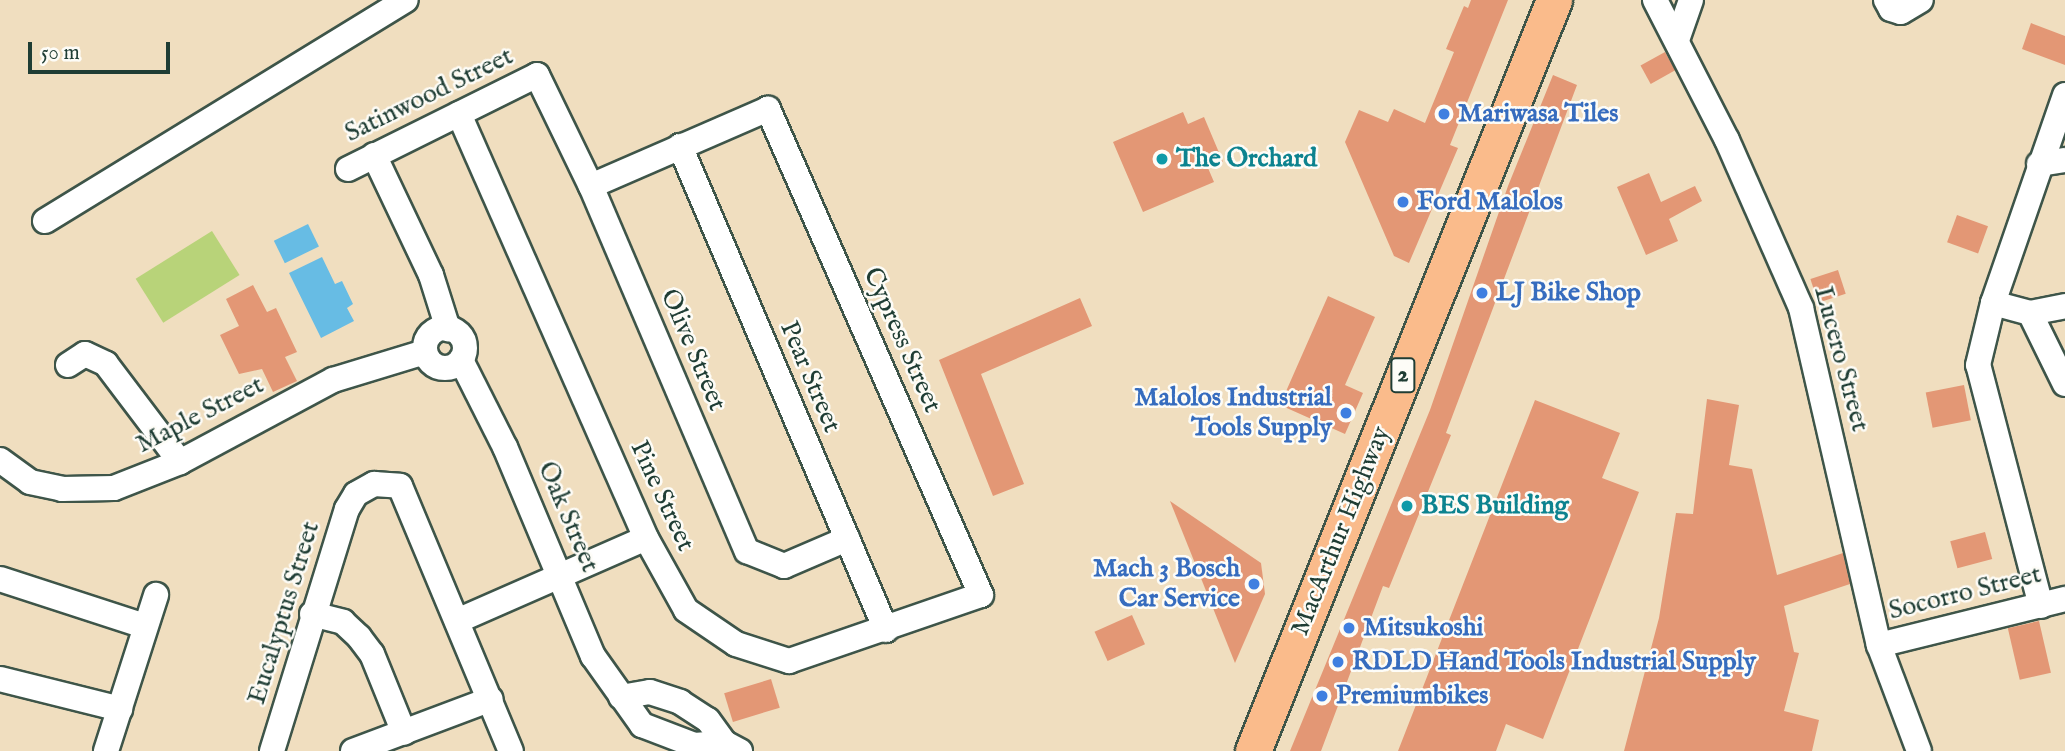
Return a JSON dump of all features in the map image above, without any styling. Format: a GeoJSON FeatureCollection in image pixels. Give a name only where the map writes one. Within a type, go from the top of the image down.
{"type":"FeatureCollection","features":[{"type":"Feature","properties":{"kind":"highway","name":"MacArthur Highway"},"geometry":{"type":"LineString","coordinates":[[1253,751],[1554,0]]}},
{"type":"Feature","properties":{"kind":"street"},"geometry":{"type":"LineString","coordinates":[[45,221],[406,0]]}},
{"type":"Feature","properties":{"kind":"street","name":"Lucero Street"},"geometry":{"type":"LineString","coordinates":[[1655,0],[1727,140],[1801,308],[1880,645],[1919,751]]}},
{"type":"Feature","properties":{"kind":"street"},"geometry":{"type":"LineString","coordinates":[[1677,40],[1691,0]]}},
{"type":"Feature","properties":{"kind":"street"},"geometry":{"type":"LineString","coordinates":[[1886,0],[1891,9],[1901,12],[1921,0]]}},
{"type":"Feature","properties":{"kind":"street","name":"Satinwood Street"},"geometry":{"type":"LineString","coordinates":[[348,169],[537,75]]}},
{"type":"Feature","properties":{"kind":"street","name":"Olive Street"},"geometry":{"type":"LineString","coordinates":[[537,75],[591,186],[747,551],[784,566],[847,539]]}},
{"type":"Feature","properties":{"kind":"street"},"geometry":{"type":"LineString","coordinates":[[2053,602],[1978,365],[1993,303],[2065,95]]}},
{"type":"Feature","properties":{"kind":"street","name":"Cypress Street"},"geometry":{"type":"LineString","coordinates":[[680,146],[768,109],[981,595]]}},
{"type":"Feature","properties":{"kind":"street","name":"Pine Street"},"geometry":{"type":"LineString","coordinates":[[459,114],[646,538],[686,610],[736,644],[789,661],[886,631],[981,595]]}},
{"type":"Feature","properties":{"kind":"street"},"geometry":{"type":"LineString","coordinates":[[591,186],[680,146]]}},
{"type":"Feature","properties":{"kind":"street","name":"Pear Street"},"geometry":{"type":"LineString","coordinates":[[680,146],[886,631]]}},
{"type":"Feature","properties":{"kind":"street"},"geometry":{"type":"LineString","coordinates":[[374,155],[431,275],[448,329],[463,341],[461,360],[441,368],[425,352],[431,335],[448,329]]}},
{"type":"Feature","properties":{"kind":"street"},"geometry":{"type":"LineString","coordinates":[[2039,164],[2065,160]]}},
{"type":"Feature","properties":{"kind":"street"},"geometry":{"type":"LineString","coordinates":[[1993,303],[2030,313],[2065,306]]}},
{"type":"Feature","properties":{"kind":"street"},"geometry":{"type":"LineString","coordinates":[[2030,313],[2065,384]]}},
{"type":"Feature","properties":{"kind":"street","name":"Maple Street"},"geometry":{"type":"LineString","coordinates":[[0,460],[30,482],[88,491],[114,488],[180,462],[333,380],[425,352]]}},
{"type":"Feature","properties":{"kind":"street"},"geometry":{"type":"LineString","coordinates":[[68,366],[85,354],[107,364],[180,462]]}},
{"type":"Feature","properties":{"kind":"street","name":"Oak Street"},"geometry":{"type":"LineString","coordinates":[[461,360],[561,575],[593,656],[621,697],[642,724],[666,737],[694,745],[732,747]]}},
{"type":"Feature","properties":{"kind":"street","name":"Eucalyptus Street"},"geometry":{"type":"LineString","coordinates":[[272,751],[312,614],[356,494],[374,484],[400,486],[457,621]]}},
{"type":"Feature","properties":{"kind":"street"},"geometry":{"type":"LineString","coordinates":[[511,751],[457,621],[646,538]]}},
{"type":"Feature","properties":{"kind":"street"},"geometry":{"type":"LineString","coordinates":[[0,579],[145,626]]}},
{"type":"Feature","properties":{"kind":"street"},"geometry":{"type":"LineString","coordinates":[[106,751],[156,595]]}},
{"type":"Feature","properties":{"kind":"street","name":"Socorro Street"},"geometry":{"type":"LineString","coordinates":[[1880,645],[2053,602]]}},
{"type":"Feature","properties":{"kind":"street"},"geometry":{"type":"LineString","coordinates":[[312,614],[343,622],[359,637],[372,654],[404,733]]}},
{"type":"Feature","properties":{"kind":"street"},"geometry":{"type":"LineString","coordinates":[[0,678],[120,709]]}},
{"type":"Feature","properties":{"kind":"street"},"geometry":{"type":"LineString","coordinates":[[621,697],[650,692],[680,702],[708,720],[732,747]]}},
{"type":"Feature","properties":{"kind":"street"},"geometry":{"type":"LineString","coordinates":[[353,751],[491,699]]}},
{"type":"Feature","properties":{"kind":"green space"},"geometry":{"type":"Polygon","coordinates":[[[212,231],[240,275],[163,323],[136,279],[212,231]]]}},
{"type":"Feature","properties":{"kind":"water"},"geometry":{"type":"Polygon","coordinates":[[[308,224],[319,246],[285,263],[274,241],[308,224]]]}},
{"type":"Feature","properties":{"kind":"water"},"geometry":{"type":"Polygon","coordinates":[[[322,257],[335,284],[342,281],[353,304],[347,308],[354,321],[321,338],[289,273],[322,257]]]}},
{"type":"Feature","properties":{"kind":"building","name":"Ford Malolos"},"geometry":{"type":"Polygon","coordinates":[[[1471,0],[1508,0],[1450,145],[1458,148],[1409,263],[1394,256],[1345,142],[1359,110],[1388,122],[1394,109],[1425,123],[1454,52],[1446,49],[1464,6],[1468,8],[1471,0]]]}},
{"type":"Feature","properties":{"kind":"building"},"geometry":{"type":"Polygon","coordinates":[[[2031,23],[2065,36],[2065,65],[2022,49],[2031,23]]]}},
{"type":"Feature","properties":{"kind":"building"},"geometry":{"type":"Polygon","coordinates":[[[1665,52],[1675,70],[1651,84],[1641,66],[1665,52]]]}},
{"type":"Feature","properties":{"kind":"building"},"geometry":{"type":"Polygon","coordinates":[[[1553,75],[1577,85],[1446,433],[1451,435],[1389,588],[1383,586],[1321,751],[1290,751],[1430,410],[1508,186],[1553,75]]]}},
{"type":"Feature","properties":{"kind":"building"},"geometry":{"type":"Polygon","coordinates":[[[1183,112],[1188,124],[1204,117],[1223,162],[1208,168],[1214,182],[1143,212],[1113,142],[1183,112]]]}},
{"type":"Feature","properties":{"kind":"building"},"geometry":{"type":"Polygon","coordinates":[[[1649,173],[1661,202],[1695,186],[1702,201],[1669,219],[1678,241],[1646,255],[1617,187],[1649,173]]]}},
{"type":"Feature","properties":{"kind":"building"},"geometry":{"type":"Polygon","coordinates":[[[1957,215],[1988,226],[1978,254],[1947,242],[1957,215]]]}},
{"type":"Feature","properties":{"kind":"building"},"geometry":{"type":"Polygon","coordinates":[[[1838,270],[1846,294],[1818,303],[1810,279],[1838,270]]]}},
{"type":"Feature","properties":{"kind":"building"},"geometry":{"type":"Polygon","coordinates":[[[253,285],[267,312],[276,308],[297,352],[285,357],[297,381],[273,392],[262,369],[239,374],[220,335],[239,326],[226,299],[253,285]]]}},
{"type":"Feature","properties":{"kind":"building"},"geometry":{"type":"Polygon","coordinates":[[[1328,296],[1375,317],[1345,385],[1363,393],[1345,434],[1280,405],[1328,296]]]}},
{"type":"Feature","properties":{"kind":"building"},"geometry":{"type":"Polygon","coordinates":[[[1080,298],[1092,326],[981,374],[1024,484],[993,496],[939,360],[1080,298]]]}},
{"type":"Feature","properties":{"kind":"building"},"geometry":{"type":"Polygon","coordinates":[[[1964,385],[1971,420],[1933,428],[1926,392],[1964,385]]]}},
{"type":"Feature","properties":{"kind":"building"},"geometry":{"type":"Polygon","coordinates":[[[1707,399],[1739,405],[1729,465],[1752,469],[1777,575],[1843,553],[1850,584],[1784,606],[1794,652],[1799,653],[1784,711],[1819,720],[1812,751],[1624,751],[1659,618],[1676,513],[1693,514],[1707,399]]]}},
{"type":"Feature","properties":{"kind":"building"},"geometry":{"type":"Polygon","coordinates":[[[1535,400],[1620,433],[1602,478],[1639,492],[1543,739],[1506,724],[1496,751],[1398,751],[1535,400]]]}},
{"type":"Feature","properties":{"kind":"building"},"geometry":{"type":"Polygon","coordinates":[[[1170,501],[1261,563],[1265,594],[1235,663],[1170,501]]]}},
{"type":"Feature","properties":{"kind":"building"},"geometry":{"type":"Polygon","coordinates":[[[1985,532],[1992,559],[1957,568],[1950,541],[1985,532]]]}},
{"type":"Feature","properties":{"kind":"building"},"geometry":{"type":"Polygon","coordinates":[[[1132,615],[1145,644],[1108,661],[1095,632],[1132,615]]]}},
{"type":"Feature","properties":{"kind":"building"},"geometry":{"type":"Polygon","coordinates":[[[2039,621],[2051,673],[2020,680],[2008,628],[2039,621]]]}},
{"type":"Feature","properties":{"kind":"building"},"geometry":{"type":"Polygon","coordinates":[[[771,679],[780,708],[733,722],[724,693],[771,679]]]}},
{"type":"Feature","properties":{"kind":"place","name":"Mariwasa Tiles"},"geometry":{"type":"Point","coordinates":[1444,114]}},
{"type":"Feature","properties":{"kind":"place","name":"The Orchard"},"geometry":{"type":"Point","coordinates":[1162,159]}},
{"type":"Feature","properties":{"kind":"place","name":"Ford Malolos"},"geometry":{"type":"Point","coordinates":[1403,202]}},
{"type":"Feature","properties":{"kind":"place","name":"LJ Bike Shop"},"geometry":{"type":"Point","coordinates":[1482,293]}},
{"type":"Feature","properties":{"kind":"place","name":"Malolos Industrial Tools Supply"},"geometry":{"type":"Point","coordinates":[1346,413]}},
{"type":"Feature","properties":{"kind":"place","name":"BES Building"},"geometry":{"type":"Point","coordinates":[1407,506]}},
{"type":"Feature","properties":{"kind":"place","name":"Mach 3 Bosch Car Service"},"geometry":{"type":"Point","coordinates":[1254,584]}},
{"type":"Feature","properties":{"kind":"place","name":"Mitsukoshi"},"geometry":{"type":"Point","coordinates":[1349,628]}},
{"type":"Feature","properties":{"kind":"place","name":"RDLD Hand Tools Industrial Supply"},"geometry":{"type":"Point","coordinates":[1338,662]}},
{"type":"Feature","properties":{"kind":"place","name":"Premiumbikes"},"geometry":{"type":"Point","coordinates":[1322,696]}}]}
